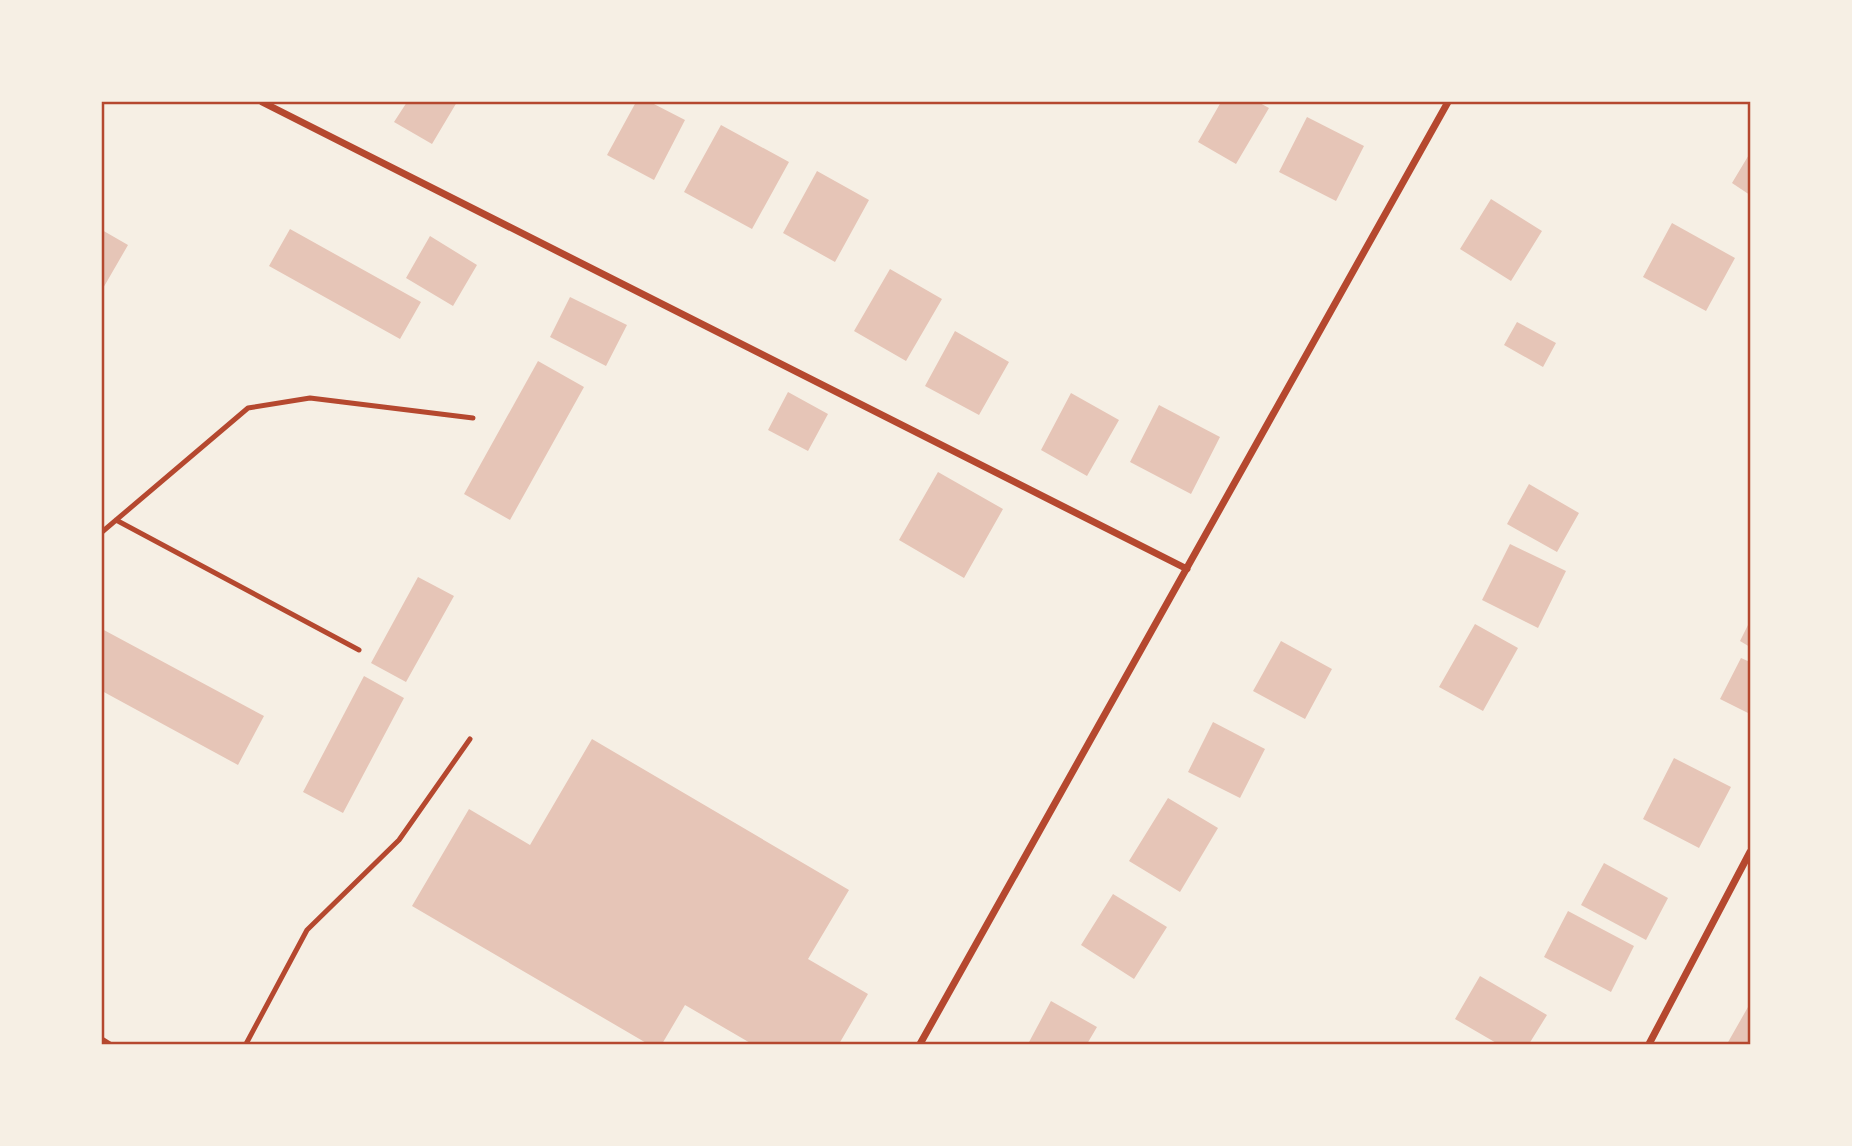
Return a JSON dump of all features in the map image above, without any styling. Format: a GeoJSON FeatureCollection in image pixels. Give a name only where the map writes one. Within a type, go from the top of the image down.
{"type":"FeatureCollection","features":[{"type":"Feature","properties":{"kind":"street"},"geometry":{"type":"LineString","coordinates":[[262,102],[1186,569]]}},
{"type":"Feature","properties":{"kind":"street"},"geometry":{"type":"LineString","coordinates":[[920,1045],[1448,102]]}},
{"type":"Feature","properties":{"kind":"street"},"geometry":{"type":"LineString","coordinates":[[1649,1045],[1751,852]]}},
{"type":"Feature","properties":{"kind":"lane"},"geometry":{"type":"LineString","coordinates":[[102,532],[248,408],[310,398],[473,418]]}},
{"type":"Feature","properties":{"kind":"lane"},"geometry":{"type":"LineString","coordinates":[[116,520],[359,650]]}},
{"type":"Feature","properties":{"kind":"lane"},"geometry":{"type":"LineString","coordinates":[[246,1045],[307,930],[399,840],[470,739]]}},
{"type":"Feature","properties":{"kind":"lane"},"geometry":{"type":"LineString","coordinates":[[102,1039],[110,1045]]}},
{"type":"Feature","properties":{"kind":"building"},"geometry":{"type":"Polygon","coordinates":[[[407,102],[457,102],[432,144],[394,122],[407,102]]]}},
{"type":"Feature","properties":{"kind":"building"},"geometry":{"type":"Polygon","coordinates":[[[636,102],[650,102],[685,120],[654,180],[607,155],[636,102]]]}},
{"type":"Feature","properties":{"kind":"building"},"geometry":{"type":"Polygon","coordinates":[[[1221,102],[1258,102],[1269,108],[1236,164],[1198,142],[1221,102]]]}},
{"type":"Feature","properties":{"kind":"building"},"geometry":{"type":"Polygon","coordinates":[[[1307,117],[1364,146],[1336,201],[1279,172],[1307,117]]]}},
{"type":"Feature","properties":{"kind":"building"},"geometry":{"type":"Polygon","coordinates":[[[721,125],[789,162],[752,229],[684,192],[721,125]]]}},
{"type":"Feature","properties":{"kind":"building"},"geometry":{"type":"Polygon","coordinates":[[[1750,153],[1750,195],[1732,183],[1750,153]]]}},
{"type":"Feature","properties":{"kind":"building"},"geometry":{"type":"Polygon","coordinates":[[[817,171],[869,200],[835,262],[783,233],[817,171]]]}},
{"type":"Feature","properties":{"kind":"building"},"geometry":{"type":"Polygon","coordinates":[[[1491,199],[1542,231],[1511,281],[1460,249],[1491,199]]]}},
{"type":"Feature","properties":{"kind":"building"},"geometry":{"type":"Polygon","coordinates":[[[1672,223],[1735,258],[1706,311],[1643,277],[1672,223]]]}},
{"type":"Feature","properties":{"kind":"building"},"geometry":{"type":"Polygon","coordinates":[[[290,229],[421,302],[400,339],[269,266],[290,229]]]}},
{"type":"Feature","properties":{"kind":"building"},"geometry":{"type":"Polygon","coordinates":[[[102,230],[128,245],[102,290],[102,230]]]}},
{"type":"Feature","properties":{"kind":"building"},"geometry":{"type":"Polygon","coordinates":[[[430,236],[477,265],[453,306],[406,278],[430,236]]]}},
{"type":"Feature","properties":{"kind":"building"},"geometry":{"type":"Polygon","coordinates":[[[890,269],[942,299],[906,361],[854,331],[890,269]]]}},
{"type":"Feature","properties":{"kind":"building"},"geometry":{"type":"Polygon","coordinates":[[[570,297],[627,325],[606,366],[550,337],[570,297]]]}},
{"type":"Feature","properties":{"kind":"building"},"geometry":{"type":"Polygon","coordinates":[[[1517,322],[1556,343],[1543,367],[1504,345],[1517,322]]]}},
{"type":"Feature","properties":{"kind":"building"},"geometry":{"type":"Polygon","coordinates":[[[955,331],[1009,362],[979,415],[925,386],[955,331]]]}},
{"type":"Feature","properties":{"kind":"building"},"geometry":{"type":"Polygon","coordinates":[[[538,361],[584,387],[510,520],[464,494],[538,361]]]}},
{"type":"Feature","properties":{"kind":"building"},"geometry":{"type":"Polygon","coordinates":[[[788,392],[828,414],[808,451],[768,430],[788,392]]]}},
{"type":"Feature","properties":{"kind":"building"},"geometry":{"type":"Polygon","coordinates":[[[1071,393],[1119,420],[1087,476],[1041,450],[1071,393]]]}},
{"type":"Feature","properties":{"kind":"building"},"geometry":{"type":"Polygon","coordinates":[[[1159,405],[1220,437],[1191,494],[1130,462],[1159,405]]]}},
{"type":"Feature","properties":{"kind":"building"},"geometry":{"type":"Polygon","coordinates":[[[938,472],[1003,509],[964,578],[899,540],[938,472]]]}},
{"type":"Feature","properties":{"kind":"building"},"geometry":{"type":"Polygon","coordinates":[[[1529,484],[1579,513],[1557,552],[1507,524],[1529,484]]]}},
{"type":"Feature","properties":{"kind":"building"},"geometry":{"type":"Polygon","coordinates":[[[1510,544],[1566,571],[1538,628],[1482,600],[1510,544]]]}},
{"type":"Feature","properties":{"kind":"building"},"geometry":{"type":"Polygon","coordinates":[[[418,577],[454,596],[406,682],[371,663],[418,577]]]}},
{"type":"Feature","properties":{"kind":"building"},"geometry":{"type":"Polygon","coordinates":[[[1750,621],[1750,647],[1740,641],[1750,621]]]}},
{"type":"Feature","properties":{"kind":"building"},"geometry":{"type":"Polygon","coordinates":[[[1475,624],[1518,648],[1483,711],[1439,687],[1475,624]]]}},
{"type":"Feature","properties":{"kind":"building"},"geometry":{"type":"Polygon","coordinates":[[[102,629],[264,716],[238,765],[102,691],[102,629]]]}},
{"type":"Feature","properties":{"kind":"building"},"geometry":{"type":"Polygon","coordinates":[[[1281,641],[1332,669],[1305,719],[1253,691],[1281,641]]]}},
{"type":"Feature","properties":{"kind":"building"},"geometry":{"type":"Polygon","coordinates":[[[1741,658],[1750,662],[1750,714],[1720,699],[1741,658]]]}},
{"type":"Feature","properties":{"kind":"building"},"geometry":{"type":"Polygon","coordinates":[[[364,676],[404,698],[343,813],[303,792],[364,676]]]}},
{"type":"Feature","properties":{"kind":"building"},"geometry":{"type":"Polygon","coordinates":[[[1213,722],[1265,749],[1240,798],[1188,772],[1213,722]]]}},
{"type":"Feature","properties":{"kind":"building"},"geometry":{"type":"Polygon","coordinates":[[[592,739],[849,890],[808,959],[868,994],[839,1044],[752,1044],[685,1005],[662,1044],[648,1044],[412,906],[469,809],[530,845],[592,739]]]}},
{"type":"Feature","properties":{"kind":"building"},"geometry":{"type":"Polygon","coordinates":[[[1674,758],[1731,787],[1699,848],[1643,819],[1674,758]]]}},
{"type":"Feature","properties":{"kind":"building"},"geometry":{"type":"Polygon","coordinates":[[[1168,798],[1218,828],[1180,892],[1129,861],[1168,798]]]}},
{"type":"Feature","properties":{"kind":"building"},"geometry":{"type":"Polygon","coordinates":[[[1604,863],[1668,898],[1646,940],[1581,905],[1604,863]]]}},
{"type":"Feature","properties":{"kind":"building"},"geometry":{"type":"Polygon","coordinates":[[[1113,894],[1167,927],[1134,979],[1081,945],[1113,894]]]}},
{"type":"Feature","properties":{"kind":"building"},"geometry":{"type":"Polygon","coordinates":[[[1568,911],[1634,946],[1611,992],[1544,957],[1568,911]]]}},
{"type":"Feature","properties":{"kind":"building"},"geometry":{"type":"Polygon","coordinates":[[[1480,976],[1547,1015],[1529,1044],[1498,1044],[1455,1019],[1480,976]]]}},
{"type":"Feature","properties":{"kind":"building"},"geometry":{"type":"Polygon","coordinates":[[[1051,1001],[1097,1027],[1087,1044],[1028,1044],[1051,1001]]]}},
{"type":"Feature","properties":{"kind":"building"},"geometry":{"type":"Polygon","coordinates":[[[1748,1007],[1750,1044],[1727,1044],[1748,1007]]]}}]}
